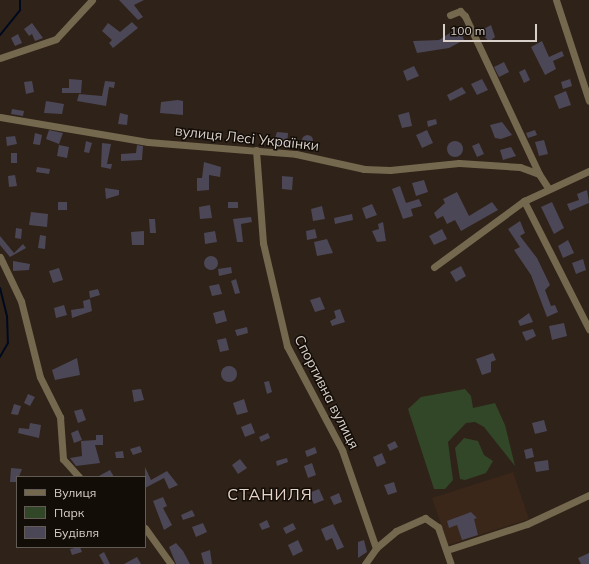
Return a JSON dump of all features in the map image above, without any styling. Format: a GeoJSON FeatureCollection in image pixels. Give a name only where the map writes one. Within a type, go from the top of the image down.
{"type":"FeatureCollection","features":[{"type":"Feature","properties":{"kind":"street"},"geometry":{"type":"LineString","coordinates":[[0,58],[56,39],[92,0]]}},
{"type":"Feature","properties":{"kind":"street"},"geometry":{"type":"LineString","coordinates":[[556,0],[589,101]]}},
{"type":"Feature","properties":{"kind":"street"},"geometry":{"type":"LineString","coordinates":[[450,15],[460,12],[465,16],[539,174],[548,188]]}},
{"type":"Feature","properties":{"kind":"street","name":"вулиця Лесі Українки"},"geometry":{"type":"LineString","coordinates":[[0,117],[148,142],[256,150],[376,170],[459,164],[520,167],[539,174]]}},
{"type":"Feature","properties":{"kind":"street","name":"Спортивна вулиця"},"geometry":{"type":"LineString","coordinates":[[256,150],[263,243],[287,346],[342,450],[376,548]]}},
{"type":"Feature","properties":{"kind":"street"},"geometry":{"type":"LineString","coordinates":[[434,267],[524,201],[548,188],[589,171]]}},
{"type":"Feature","properties":{"kind":"street"},"geometry":{"type":"LineString","coordinates":[[524,201],[589,329]]}},
{"type":"Feature","properties":{"kind":"street"},"geometry":{"type":"LineString","coordinates":[[0,257],[21,301],[40,377],[60,417],[63,459],[78,476]]}},
{"type":"Feature","properties":{"kind":"street"},"geometry":{"type":"LineString","coordinates":[[447,550],[527,524],[589,496]]}},
{"type":"Feature","properties":{"kind":"street"},"geometry":{"type":"LineString","coordinates":[[365,564],[376,548],[408,522],[425,518],[438,527],[451,564]]}},
{"type":"Feature","properties":{"kind":"street"},"geometry":{"type":"LineString","coordinates":[[146,529],[171,564]]}},
{"type":"Feature","properties":{"kind":"shaded area"},"geometry":{"type":"Polygon","coordinates":[[[513,472],[529,519],[448,545],[432,498],[513,472]]]}},
{"type":"Feature","properties":{"kind":"green space"},"geometry":{"type":"Polygon","coordinates":[[[465,389],[471,396],[473,408],[495,403],[505,425],[515,466],[484,427],[475,422],[466,423],[448,442],[453,480],[445,489],[434,489],[408,409],[421,397],[465,389]]]}},
{"type":"Feature","properties":{"kind":"green space"},"geometry":{"type":"Polygon","coordinates":[[[464,438],[478,441],[484,455],[493,461],[486,473],[465,480],[460,479],[455,448],[464,438]]]}},
{"type":"Feature","properties":{"kind":"building"},"geometry":{"type":"Polygon","coordinates":[[[119,0],[144,0],[134,5],[143,17],[138,20],[119,0]]]}},
{"type":"Feature","properties":{"kind":"building"},"geometry":{"type":"Polygon","coordinates":[[[132,22],[138,28],[113,48],[109,43],[112,40],[102,31],[108,23],[120,32],[132,22]]]}},
{"type":"Feature","properties":{"kind":"building"},"geometry":{"type":"Polygon","coordinates":[[[32,23],[43,38],[35,41],[32,34],[29,36],[24,29],[32,23]]]}},
{"type":"Feature","properties":{"kind":"building"},"geometry":{"type":"Polygon","coordinates":[[[491,25],[495,37],[489,42],[480,31],[491,25]]]}},
{"type":"Feature","properties":{"kind":"building"},"geometry":{"type":"Polygon","coordinates":[[[459,27],[464,40],[449,48],[417,53],[413,41],[439,40],[459,27]]]}},
{"type":"Feature","properties":{"kind":"building"},"geometry":{"type":"Polygon","coordinates":[[[18,34],[22,43],[15,46],[11,38],[18,34]]]}},
{"type":"Feature","properties":{"kind":"building"},"geometry":{"type":"Polygon","coordinates":[[[542,41],[549,57],[562,51],[564,56],[553,61],[556,69],[545,75],[531,47],[542,41]]]}},
{"type":"Feature","properties":{"kind":"building"},"geometry":{"type":"Polygon","coordinates":[[[504,62],[509,72],[499,77],[494,67],[504,62]]]}},
{"type":"Feature","properties":{"kind":"building"},"geometry":{"type":"Polygon","coordinates":[[[414,66],[419,76],[407,81],[403,71],[414,66]]]}},
{"type":"Feature","properties":{"kind":"building"},"geometry":{"type":"Polygon","coordinates":[[[525,69],[530,80],[524,83],[519,72],[525,69]]]}},
{"type":"Feature","properties":{"kind":"building"},"geometry":{"type":"Polygon","coordinates":[[[69,79],[82,80],[81,93],[62,93],[62,88],[69,88],[69,79]]]}},
{"type":"Feature","properties":{"kind":"building"},"geometry":{"type":"Polygon","coordinates":[[[482,79],[488,90],[477,95],[471,84],[482,79]]]}},
{"type":"Feature","properties":{"kind":"building"},"geometry":{"type":"Polygon","coordinates":[[[570,79],[572,86],[563,89],[561,82],[570,79]]]}},
{"type":"Feature","properties":{"kind":"building"},"geometry":{"type":"Polygon","coordinates":[[[32,81],[34,92],[26,94],[24,82],[32,81]]]}},
{"type":"Feature","properties":{"kind":"building"},"geometry":{"type":"Polygon","coordinates":[[[105,81],[115,82],[114,88],[109,87],[106,106],[77,101],[79,94],[102,96],[105,81]]]}},
{"type":"Feature","properties":{"kind":"building"},"geometry":{"type":"Polygon","coordinates":[[[462,87],[466,93],[450,101],[447,95],[462,87]]]}},
{"type":"Feature","properties":{"kind":"building"},"geometry":{"type":"Polygon","coordinates":[[[566,91],[571,105],[559,109],[554,96],[566,91]]]}},
{"type":"Feature","properties":{"kind":"building"},"geometry":{"type":"Polygon","coordinates":[[[178,100],[183,101],[183,115],[160,113],[161,102],[178,100]]]}},
{"type":"Feature","properties":{"kind":"building"},"geometry":{"type":"Polygon","coordinates":[[[46,101],[64,104],[62,114],[44,113],[46,101]]]}},
{"type":"Feature","properties":{"kind":"building"},"geometry":{"type":"Polygon","coordinates":[[[12,109],[24,111],[23,116],[11,114],[12,109]]]}},
{"type":"Feature","properties":{"kind":"building"},"geometry":{"type":"Polygon","coordinates":[[[409,112],[412,126],[402,128],[398,115],[409,112]]]}},
{"type":"Feature","properties":{"kind":"building"},"geometry":{"type":"Polygon","coordinates":[[[120,113],[128,115],[127,125],[118,124],[120,113]]]}},
{"type":"Feature","properties":{"kind":"building"},"geometry":{"type":"Polygon","coordinates":[[[436,119],[437,124],[428,127],[427,121],[436,119]]]}},
{"type":"Feature","properties":{"kind":"building"},"geometry":{"type":"Polygon","coordinates":[[[502,122],[512,135],[501,139],[495,138],[490,125],[502,122]]]}},
{"type":"Feature","properties":{"kind":"building"},"geometry":{"type":"Polygon","coordinates":[[[49,130],[63,133],[59,144],[46,139],[49,130]]]}},
{"type":"Feature","properties":{"kind":"building"},"geometry":{"type":"Polygon","coordinates":[[[427,130],[433,143],[422,148],[416,135],[427,130]]]}},
{"type":"Feature","properties":{"kind":"building"},"geometry":{"type":"Polygon","coordinates":[[[535,130],[537,135],[528,138],[526,133],[535,130]]]}},
{"type":"Feature","properties":{"kind":"building"},"geometry":{"type":"Polygon","coordinates":[[[277,132],[288,133],[287,146],[273,144],[277,132]]]}},
{"type":"Feature","properties":{"kind":"building"},"geometry":{"type":"Polygon","coordinates":[[[35,133],[42,135],[40,145],[33,144],[35,133]]]}},
{"type":"Feature","properties":{"kind":"building"},"geometry":{"type":"Polygon","coordinates":[[[305,135],[309,135],[311,136],[311,144],[305,145],[302,142],[302,138],[305,135]]]}},
{"type":"Feature","properties":{"kind":"building"},"geometry":{"type":"Polygon","coordinates":[[[15,136],[17,144],[7,146],[6,137],[15,136]]]}},
{"type":"Feature","properties":{"kind":"building"},"geometry":{"type":"Polygon","coordinates":[[[544,140],[548,154],[539,156],[535,142],[544,140]]]}},
{"type":"Feature","properties":{"kind":"building"},"geometry":{"type":"Polygon","coordinates":[[[86,141],[92,143],[89,153],[84,152],[86,141]]]}},
{"type":"Feature","properties":{"kind":"building"},"geometry":{"type":"Polygon","coordinates":[[[455,141],[461,143],[463,149],[461,155],[455,157],[449,155],[447,149],[449,143],[455,141]]]}},
{"type":"Feature","properties":{"kind":"building"},"geometry":{"type":"Polygon","coordinates":[[[102,143],[111,144],[107,164],[112,164],[111,169],[101,167],[102,143]]]}},
{"type":"Feature","properties":{"kind":"building"},"geometry":{"type":"Polygon","coordinates":[[[479,143],[484,154],[477,157],[472,146],[479,143]]]}},
{"type":"Feature","properties":{"kind":"building"},"geometry":{"type":"Polygon","coordinates":[[[59,145],[69,147],[67,158],[57,156],[59,145]]]}},
{"type":"Feature","properties":{"kind":"building"},"geometry":{"type":"Polygon","coordinates":[[[137,145],[143,146],[142,160],[121,161],[121,154],[136,153],[137,145]]]}},
{"type":"Feature","properties":{"kind":"building"},"geometry":{"type":"Polygon","coordinates":[[[511,147],[516,156],[503,160],[500,150],[511,147]]]}},
{"type":"Feature","properties":{"kind":"building"},"geometry":{"type":"Polygon","coordinates":[[[11,153],[17,153],[17,163],[11,163],[11,153]]]}},
{"type":"Feature","properties":{"kind":"building"},"geometry":{"type":"Polygon","coordinates":[[[204,162],[221,167],[220,177],[209,175],[209,190],[197,191],[197,178],[202,178],[204,162]]]}},
{"type":"Feature","properties":{"kind":"building"},"geometry":{"type":"Polygon","coordinates":[[[37,167],[50,169],[49,174],[36,172],[37,167]]]}},
{"type":"Feature","properties":{"kind":"building"},"geometry":{"type":"Polygon","coordinates":[[[15,175],[17,186],[9,187],[8,176],[15,175]]]}},
{"type":"Feature","properties":{"kind":"building"},"geometry":{"type":"Polygon","coordinates":[[[282,176],[293,177],[292,190],[282,189],[282,176]]]}},
{"type":"Feature","properties":{"kind":"building"},"geometry":{"type":"Polygon","coordinates":[[[424,180],[428,192],[416,196],[412,183],[424,180]]]}},
{"type":"Feature","properties":{"kind":"building"},"geometry":{"type":"Polygon","coordinates":[[[400,186],[406,203],[419,199],[422,206],[411,209],[413,216],[403,219],[392,189],[400,186]]]}},
{"type":"Feature","properties":{"kind":"building"},"geometry":{"type":"Polygon","coordinates":[[[105,188],[119,190],[119,195],[106,199],[105,188]]]}},
{"type":"Feature","properties":{"kind":"building"},"geometry":{"type":"Polygon","coordinates":[[[587,190],[589,203],[570,211],[567,204],[579,200],[577,194],[587,190]]]}},
{"type":"Feature","properties":{"kind":"building"},"geometry":{"type":"Polygon","coordinates":[[[457,192],[469,216],[492,202],[498,210],[461,231],[455,220],[447,224],[443,216],[437,219],[434,213],[445,203],[443,199],[457,192]]]}},
{"type":"Feature","properties":{"kind":"building"},"geometry":{"type":"Polygon","coordinates":[[[58,202],[67,202],[67,210],[58,210],[58,202]]]}},
{"type":"Feature","properties":{"kind":"building"},"geometry":{"type":"Polygon","coordinates":[[[228,202],[238,202],[238,208],[228,208],[228,202]]]}},
{"type":"Feature","properties":{"kind":"building"},"geometry":{"type":"Polygon","coordinates":[[[552,202],[564,228],[554,234],[541,207],[552,202]]]}},
{"type":"Feature","properties":{"kind":"building"},"geometry":{"type":"Polygon","coordinates":[[[372,204],[377,215],[366,219],[362,208],[372,204]]]}},
{"type":"Feature","properties":{"kind":"building"},"geometry":{"type":"Polygon","coordinates":[[[210,205],[212,218],[200,219],[199,207],[210,205]]]}},
{"type":"Feature","properties":{"kind":"building"},"geometry":{"type":"Polygon","coordinates":[[[322,206],[325,219],[313,221],[311,209],[322,206]]]}},
{"type":"Feature","properties":{"kind":"building"},"geometry":{"type":"Polygon","coordinates":[[[31,212],[48,214],[47,227],[29,225],[31,212]]]}},
{"type":"Feature","properties":{"kind":"building"},"geometry":{"type":"Polygon","coordinates":[[[352,214],[353,220],[335,224],[334,218],[352,214]]]}},
{"type":"Feature","properties":{"kind":"building"},"geometry":{"type":"Polygon","coordinates":[[[251,217],[252,222],[241,224],[243,242],[237,242],[233,219],[251,217]]]}},
{"type":"Feature","properties":{"kind":"building"},"geometry":{"type":"Polygon","coordinates":[[[149,219],[155,219],[156,233],[150,233],[149,219]]]}},
{"type":"Feature","properties":{"kind":"building"},"geometry":{"type":"Polygon","coordinates":[[[520,221],[525,233],[520,236],[537,258],[550,285],[545,290],[551,306],[555,305],[558,312],[547,317],[531,275],[514,250],[520,247],[508,229],[520,221]]]}},
{"type":"Feature","properties":{"kind":"building"},"geometry":{"type":"Polygon","coordinates":[[[383,222],[386,241],[377,242],[372,231],[379,229],[378,224],[383,222]]]}},
{"type":"Feature","properties":{"kind":"building"},"geometry":{"type":"Polygon","coordinates":[[[16,228],[22,229],[21,239],[15,238],[16,228]]]}},
{"type":"Feature","properties":{"kind":"building"},"geometry":{"type":"Polygon","coordinates":[[[315,229],[317,238],[307,240],[306,231],[315,229]]]}},
{"type":"Feature","properties":{"kind":"building"},"geometry":{"type":"Polygon","coordinates":[[[442,229],[447,239],[434,245],[429,236],[442,229]]]}},
{"type":"Feature","properties":{"kind":"building"},"geometry":{"type":"Polygon","coordinates":[[[144,231],[144,245],[132,245],[131,232],[144,231]]]}},
{"type":"Feature","properties":{"kind":"building"},"geometry":{"type":"Polygon","coordinates":[[[215,231],[217,242],[205,244],[204,233],[215,231]]]}},
{"type":"Feature","properties":{"kind":"building"},"geometry":{"type":"Polygon","coordinates":[[[40,235],[46,236],[45,249],[38,248],[40,235]]]}},
{"type":"Feature","properties":{"kind":"building"},"geometry":{"type":"Polygon","coordinates":[[[0,236],[14,253],[23,244],[26,248],[10,257],[0,245],[0,236]]]}},
{"type":"Feature","properties":{"kind":"building"},"geometry":{"type":"Polygon","coordinates":[[[327,239],[333,253],[317,256],[314,242],[327,239]]]}},
{"type":"Feature","properties":{"kind":"building"},"geometry":{"type":"Polygon","coordinates":[[[568,240],[574,253],[563,258],[558,246],[568,240]]]}},
{"type":"Feature","properties":{"kind":"building"},"geometry":{"type":"Polygon","coordinates":[[[211,256],[216,258],[218,263],[216,268],[211,270],[206,268],[204,263],[206,258],[211,256]]]}},
{"type":"Feature","properties":{"kind":"building"},"geometry":{"type":"Polygon","coordinates":[[[583,259],[586,270],[576,274],[572,263],[583,259]]]}},
{"type":"Feature","properties":{"kind":"building"},"geometry":{"type":"Polygon","coordinates":[[[13,261],[30,264],[29,270],[13,271],[13,261]]]}},
{"type":"Feature","properties":{"kind":"building"},"geometry":{"type":"Polygon","coordinates":[[[461,266],[466,276],[456,282],[450,272],[461,266]]]}},
{"type":"Feature","properties":{"kind":"building"},"geometry":{"type":"Polygon","coordinates":[[[231,267],[232,273],[219,276],[218,269],[231,267]]]}},
{"type":"Feature","properties":{"kind":"building"},"geometry":{"type":"Polygon","coordinates":[[[59,268],[63,280],[53,283],[49,271],[59,268]]]}},
{"type":"Feature","properties":{"kind":"building"},"geometry":{"type":"Polygon","coordinates":[[[236,279],[240,293],[235,294],[231,281],[236,279]]]}},
{"type":"Feature","properties":{"kind":"building"},"geometry":{"type":"Polygon","coordinates":[[[219,284],[222,294],[212,296],[209,286],[219,284]]]}},
{"type":"Feature","properties":{"kind":"building"},"geometry":{"type":"Polygon","coordinates":[[[98,289],[100,295],[90,298],[89,291],[98,289]]]}},
{"type":"Feature","properties":{"kind":"building"},"geometry":{"type":"Polygon","coordinates":[[[320,297],[325,309],[315,312],[310,300],[320,297]]]}},
{"type":"Feature","properties":{"kind":"building"},"geometry":{"type":"Polygon","coordinates":[[[90,299],[92,311],[72,318],[71,310],[84,308],[83,301],[90,299]]]}},
{"type":"Feature","properties":{"kind":"building"},"geometry":{"type":"Polygon","coordinates":[[[64,305],[67,315],[56,318],[54,308],[64,305]]]}},
{"type":"Feature","properties":{"kind":"building"},"geometry":{"type":"Polygon","coordinates":[[[340,309],[345,322],[332,326],[330,321],[336,318],[334,311],[340,309]]]}},
{"type":"Feature","properties":{"kind":"building"},"geometry":{"type":"Polygon","coordinates":[[[224,310],[227,321],[216,324],[213,313],[224,310]]]}},
{"type":"Feature","properties":{"kind":"building"},"geometry":{"type":"Polygon","coordinates":[[[529,313],[533,322],[520,326],[518,321],[529,313]]]}},
{"type":"Feature","properties":{"kind":"building"},"geometry":{"type":"Polygon","coordinates":[[[564,323],[567,336],[552,340],[549,326],[564,323]]]}},
{"type":"Feature","properties":{"kind":"building"},"geometry":{"type":"Polygon","coordinates":[[[247,327],[248,333],[237,336],[235,330],[247,327]]]}},
{"type":"Feature","properties":{"kind":"building"},"geometry":{"type":"Polygon","coordinates":[[[533,329],[536,336],[526,341],[522,332],[533,329]]]}},
{"type":"Feature","properties":{"kind":"building"},"geometry":{"type":"Polygon","coordinates":[[[226,338],[229,350],[220,352],[217,340],[226,338]]]}},
{"type":"Feature","properties":{"kind":"building"},"geometry":{"type":"Polygon","coordinates":[[[493,353],[496,360],[491,362],[491,372],[482,375],[476,359],[493,353]]]}},
{"type":"Feature","properties":{"kind":"building"},"geometry":{"type":"Polygon","coordinates":[[[77,358],[80,375],[55,380],[52,370],[77,358]]]}},
{"type":"Feature","properties":{"kind":"building"},"geometry":{"type":"Polygon","coordinates":[[[229,366],[236,371],[237,374],[232,381],[229,382],[222,377],[221,374],[226,367],[229,366]]]}},
{"type":"Feature","properties":{"kind":"building"},"geometry":{"type":"Polygon","coordinates":[[[269,381],[272,392],[267,394],[264,382],[269,381]]]}},
{"type":"Feature","properties":{"kind":"building"},"geometry":{"type":"Polygon","coordinates":[[[141,389],[144,400],[134,402],[132,390],[141,389]]]}},
{"type":"Feature","properties":{"kind":"building"},"geometry":{"type":"Polygon","coordinates":[[[28,394],[35,397],[30,406],[24,403],[28,394]]]}},
{"type":"Feature","properties":{"kind":"building"},"geometry":{"type":"Polygon","coordinates":[[[244,399],[248,412],[237,415],[233,403],[244,399]]]}},
{"type":"Feature","properties":{"kind":"building"},"geometry":{"type":"Polygon","coordinates":[[[14,404],[21,406],[18,415],[11,414],[14,404]]]}},
{"type":"Feature","properties":{"kind":"building"},"geometry":{"type":"Polygon","coordinates":[[[82,409],[86,420],[78,423],[74,411],[82,409]]]}},
{"type":"Feature","properties":{"kind":"building"},"geometry":{"type":"Polygon","coordinates":[[[544,420],[547,431],[535,434],[532,423],[544,420]]]}},
{"type":"Feature","properties":{"kind":"building"},"geometry":{"type":"Polygon","coordinates":[[[30,423],[41,425],[39,438],[18,433],[19,428],[29,429],[30,423]]]}},
{"type":"Feature","properties":{"kind":"building"},"geometry":{"type":"Polygon","coordinates":[[[251,423],[255,433],[245,437],[241,427],[251,423]]]}},
{"type":"Feature","properties":{"kind":"building"},"geometry":{"type":"Polygon","coordinates":[[[78,430],[82,440],[74,443],[71,433],[78,430]]]}},
{"type":"Feature","properties":{"kind":"building"},"geometry":{"type":"Polygon","coordinates":[[[268,433],[270,438],[261,442],[259,437],[268,433]]]}},
{"type":"Feature","properties":{"kind":"building"},"geometry":{"type":"Polygon","coordinates":[[[96,435],[103,435],[103,445],[95,445],[100,463],[76,466],[70,458],[82,456],[81,441],[96,440],[96,435]]]}},
{"type":"Feature","properties":{"kind":"building"},"geometry":{"type":"Polygon","coordinates":[[[395,441],[398,447],[390,451],[387,445],[395,441]]]}},
{"type":"Feature","properties":{"kind":"building"},"geometry":{"type":"Polygon","coordinates":[[[140,446],[142,452],[133,455],[130,449],[140,446]]]}},
{"type":"Feature","properties":{"kind":"building"},"geometry":{"type":"Polygon","coordinates":[[[315,447],[317,453],[307,457],[305,451],[315,447]]]}},
{"type":"Feature","properties":{"kind":"building"},"geometry":{"type":"Polygon","coordinates":[[[532,448],[534,457],[526,459],[524,450],[532,448]]]}},
{"type":"Feature","properties":{"kind":"building"},"geometry":{"type":"Polygon","coordinates":[[[123,451],[124,458],[116,458],[115,452],[123,451]]]}},
{"type":"Feature","properties":{"kind":"building"},"geometry":{"type":"Polygon","coordinates":[[[382,453],[386,463],[377,467],[373,457],[382,453]]]}},
{"type":"Feature","properties":{"kind":"building"},"geometry":{"type":"Polygon","coordinates":[[[287,458],[288,462],[277,466],[276,461],[287,458]]]}},
{"type":"Feature","properties":{"kind":"building"},"geometry":{"type":"Polygon","coordinates":[[[240,459],[247,468],[238,474],[232,465],[240,459]]]}},
{"type":"Feature","properties":{"kind":"building"},"geometry":{"type":"Polygon","coordinates":[[[548,460],[549,470],[536,472],[534,462],[548,460]]]}},
{"type":"Feature","properties":{"kind":"building"},"geometry":{"type":"Polygon","coordinates":[[[312,463],[316,475],[308,478],[304,466],[312,463]]]}},
{"type":"Feature","properties":{"kind":"building"},"geometry":{"type":"Polygon","coordinates":[[[145,467],[151,480],[167,471],[178,485],[169,489],[164,478],[146,487],[145,467]]]}},
{"type":"Feature","properties":{"kind":"building"},"geometry":{"type":"Polygon","coordinates":[[[11,468],[22,469],[19,476],[16,476],[16,482],[10,482],[11,468]]]}},
{"type":"Feature","properties":{"kind":"building"},"geometry":{"type":"Polygon","coordinates":[[[110,470],[113,476],[99,476],[110,470]]]}},
{"type":"Feature","properties":{"kind":"building"},"geometry":{"type":"Polygon","coordinates":[[[394,482],[397,492],[388,495],[384,485],[394,482]]]}},
{"type":"Feature","properties":{"kind":"building"},"geometry":{"type":"Polygon","coordinates":[[[319,489],[324,500],[314,504],[309,493],[319,489]]]}},
{"type":"Feature","properties":{"kind":"building"},"geometry":{"type":"Polygon","coordinates":[[[339,493],[342,502],[334,505],[330,497],[339,493]]]}},
{"type":"Feature","properties":{"kind":"building"},"geometry":{"type":"Polygon","coordinates":[[[163,497],[167,506],[163,508],[172,525],[164,530],[153,501],[163,497]]]}},
{"type":"Feature","properties":{"kind":"building"},"geometry":{"type":"Polygon","coordinates":[[[192,510],[195,516],[183,520],[181,515],[192,510]]]}},
{"type":"Feature","properties":{"kind":"building"},"geometry":{"type":"Polygon","coordinates":[[[471,512],[477,518],[474,519],[478,535],[462,540],[457,525],[449,528],[447,521],[471,512]]]}},
{"type":"Feature","properties":{"kind":"building"},"geometry":{"type":"Polygon","coordinates":[[[267,520],[270,527],[262,530],[259,524],[267,520]]]}},
{"type":"Feature","properties":{"kind":"building"},"geometry":{"type":"Polygon","coordinates":[[[203,523],[207,532],[196,537],[192,527],[203,523]]]}},
{"type":"Feature","properties":{"kind":"building"},"geometry":{"type":"Polygon","coordinates":[[[293,523],[296,529],[286,534],[283,528],[293,523]]]}},
{"type":"Feature","properties":{"kind":"building"},"geometry":{"type":"Polygon","coordinates":[[[333,524],[344,547],[337,550],[332,538],[326,541],[321,529],[333,524]]]}},
{"type":"Feature","properties":{"kind":"building"},"geometry":{"type":"Polygon","coordinates":[[[298,540],[303,551],[293,556],[288,545],[298,540]]]}},
{"type":"Feature","properties":{"kind":"building"},"geometry":{"type":"Polygon","coordinates":[[[364,540],[367,552],[358,558],[358,542],[364,540]]]}},
{"type":"Feature","properties":{"kind":"building"},"geometry":{"type":"Polygon","coordinates":[[[176,543],[183,551],[190,564],[176,564],[169,547],[176,543]]]}},
{"type":"Feature","properties":{"kind":"building"},"geometry":{"type":"Polygon","coordinates":[[[80,548],[82,552],[72,555],[70,549],[80,548]]]}},
{"type":"Feature","properties":{"kind":"building"},"geometry":{"type":"Polygon","coordinates":[[[210,550],[212,564],[204,564],[201,553],[210,550]]]}},
{"type":"Feature","properties":{"kind":"building"},"geometry":{"type":"Polygon","coordinates":[[[104,552],[110,564],[104,564],[99,555],[104,552]]]}},
{"type":"Feature","properties":{"kind":"building"},"geometry":{"type":"Polygon","coordinates":[[[589,553],[589,564],[581,564],[578,558],[589,553]]]}},
{"type":"Feature","properties":{"kind":"building"},"geometry":{"type":"Polygon","coordinates":[[[137,557],[141,564],[124,564],[137,557]]]}},
{"type":"Feature","properties":{"kind":"waterway"},"geometry":{"type":"LineString","coordinates":[[0,35],[20,10],[20,0]]}},
{"type":"Feature","properties":{"kind":"waterway"},"geometry":{"type":"LineString","coordinates":[[0,288],[7,316],[8,343],[0,357]]}},
{"type":"Feature","properties":{"kind":"district","name":"СТАНИЛЯ"},"geometry":{"type":"Point","coordinates":[270,494]}}]}
